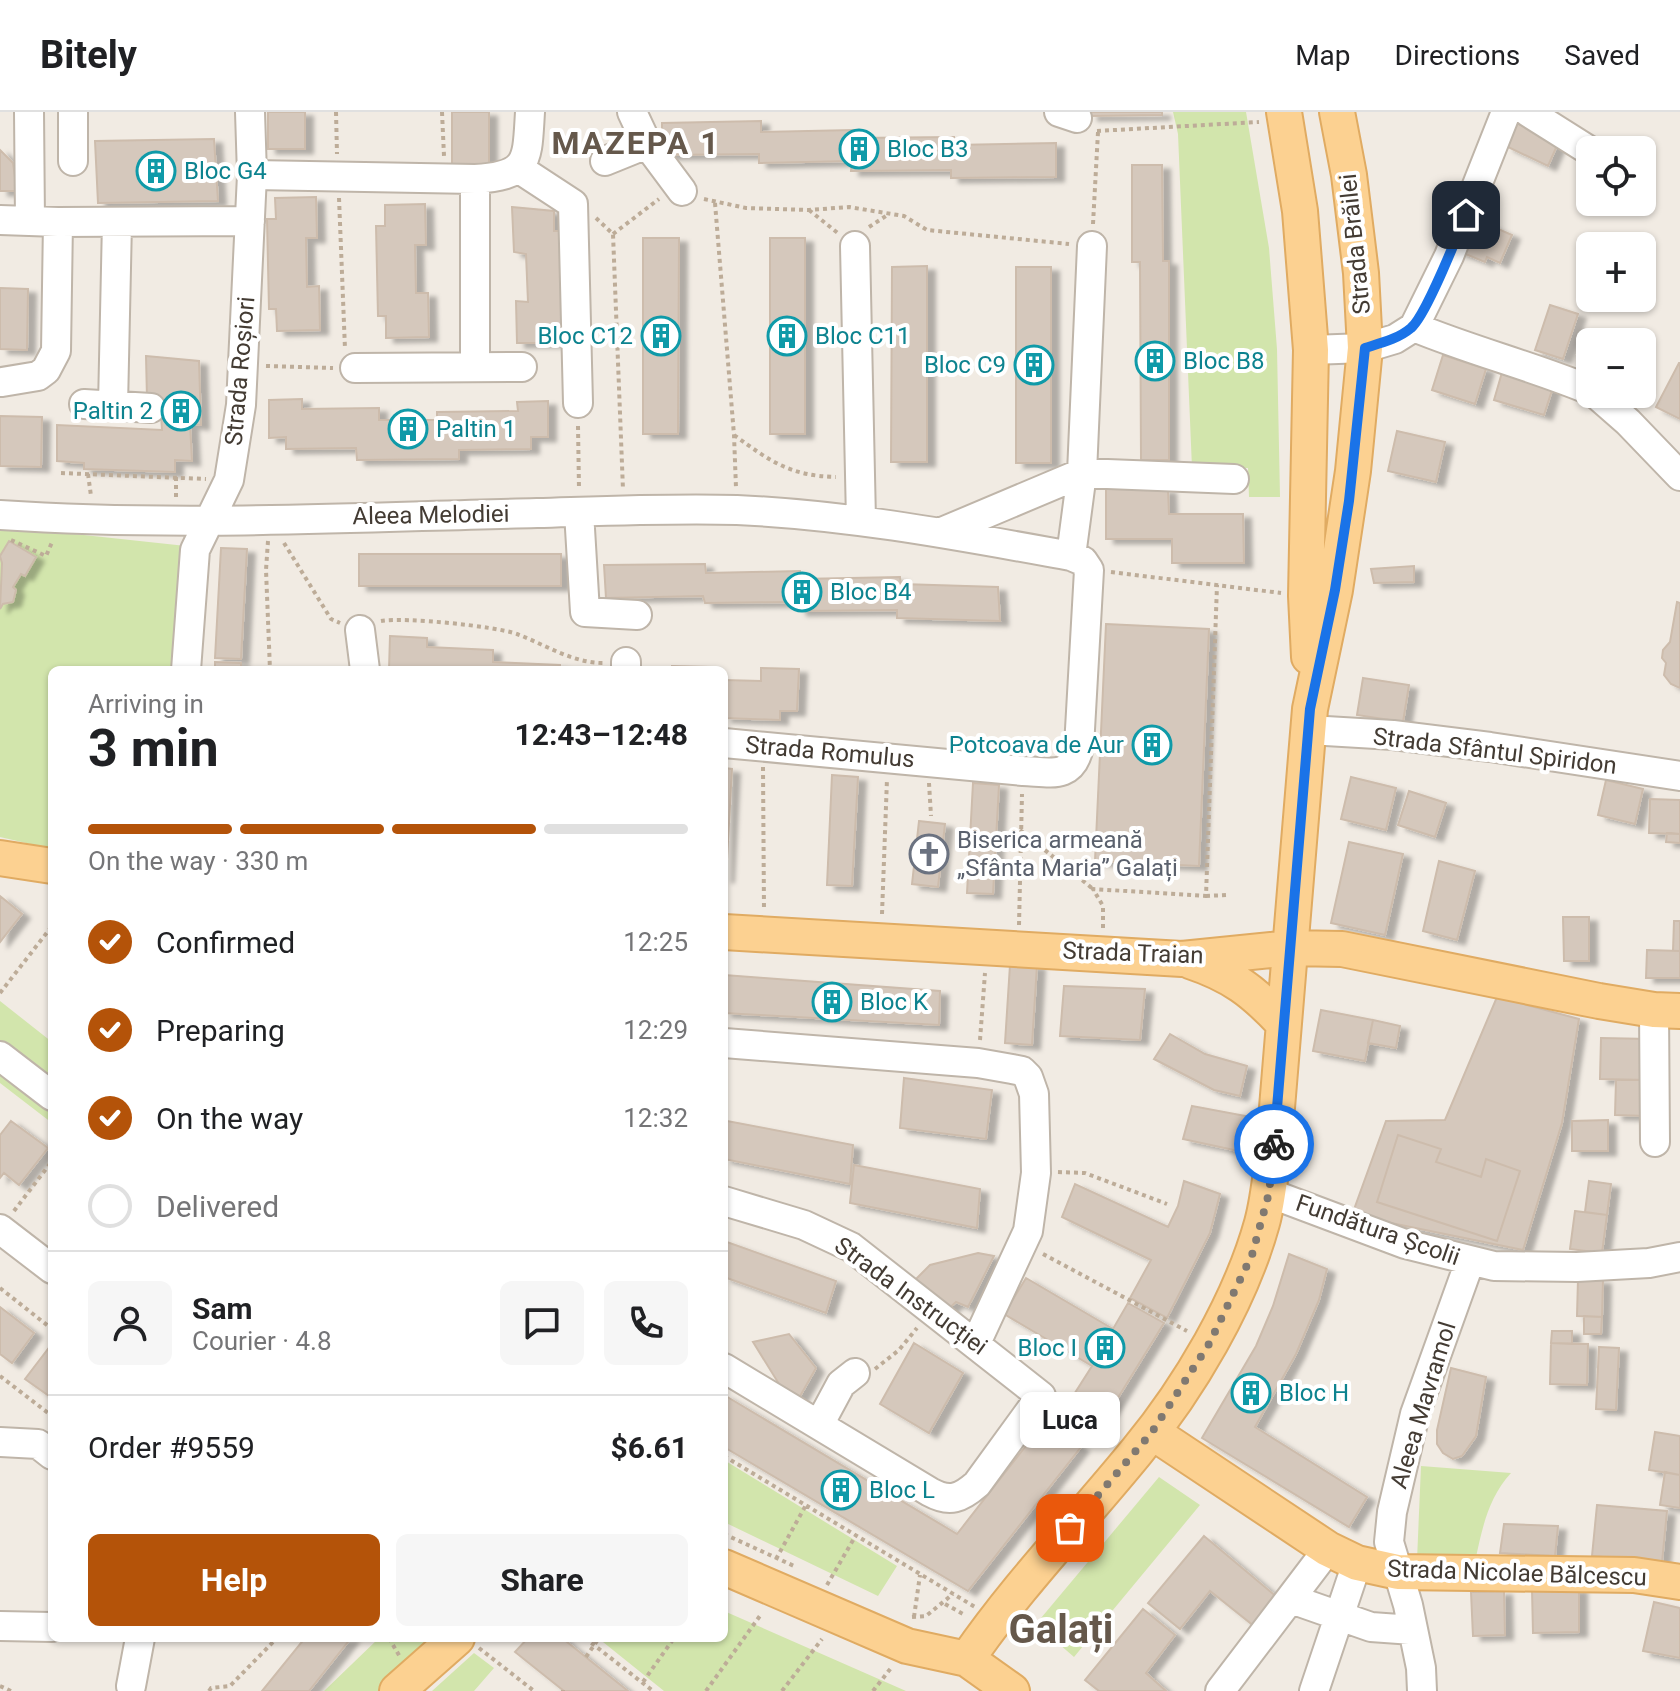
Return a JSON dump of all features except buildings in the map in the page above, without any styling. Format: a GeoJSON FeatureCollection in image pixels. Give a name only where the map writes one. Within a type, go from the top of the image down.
{"type":"FeatureCollection","features":[{"type":"Feature","properties":{"kind":"main road","name":"Strada Brăilei"},"geometry":{"type":"LineString","coordinates":[[967,1659],[981,1618],[1144,1442],[1209,1344],[1252,1255],[1269,1193],[1310,720],[1349,501],[1365,348],[1361,273],[1349,175],[1337,112]]}},
{"type":"Feature","properties":{"kind":"main road","name":"Strada Brăilei"},"geometry":{"type":"LineString","coordinates":[[1285,116],[1301,225],[1311,350],[1306,596],[1310,720]]}},
{"type":"Feature","properties":{"kind":"main road"},"geometry":{"type":"LineString","coordinates":[[0,858],[48,865]]}},
{"type":"Feature","properties":{"kind":"main road","name":"Strada Traian"},"geometry":{"type":"LineString","coordinates":[[728,932],[1182,959],[1290,948],[1342,949],[1667,1010]]}},
{"type":"Feature","properties":{"kind":"main road"},"geometry":{"type":"LineString","coordinates":[[1182,959],[1214,969],[1242,984],[1283,1023]]}},
{"type":"Feature","properties":{"kind":"main road","name":"Strada Nicolae Bălcescu"},"geometry":{"type":"LineString","coordinates":[[1144,1442],[1343,1556],[1398,1572],[1634,1575],[1680,1582]]}},
{"type":"Feature","properties":{"kind":"main road"},"geometry":{"type":"LineString","coordinates":[[728,1569],[826,1604],[907,1646],[967,1659],[1012,1691]]}},
{"type":"Feature","properties":{"kind":"main road"},"geometry":{"type":"LineString","coordinates":[[397,1691],[468,1642]]}},
{"type":"Feature","properties":{"kind":"street"},"geometry":{"type":"LineString","coordinates":[[2,382],[38,376],[46,370],[56,351],[44,221],[29,112]]}},
{"type":"Feature","properties":{"kind":"street"},"geometry":{"type":"LineString","coordinates":[[73,112],[73,161]]}},
{"type":"Feature","properties":{"kind":"street","name":"Strada Roșiori"},"geometry":{"type":"LineString","coordinates":[[186,666],[195,550],[229,480],[241,405],[252,175],[250,112]]}},
{"type":"Feature","properties":{"kind":"street"},"geometry":{"type":"LineString","coordinates":[[252,175],[445,179],[504,177],[518,168],[525,158],[530,112]]}},
{"type":"Feature","properties":{"kind":"street"},"geometry":{"type":"LineString","coordinates":[[632,112],[647,144],[682,191]]}},
{"type":"Feature","properties":{"kind":"street"},"geometry":{"type":"LineString","coordinates":[[1311,350],[1365,348],[1395,339],[1414,327],[1449,256],[1506,112]]}},
{"type":"Feature","properties":{"kind":"street"},"geometry":{"type":"LineString","coordinates":[[1528,112],[1576,142]]}},
{"type":"Feature","properties":{"kind":"street"},"geometry":{"type":"LineString","coordinates":[[605,161],[647,144]]}},
{"type":"Feature","properties":{"kind":"street"},"geometry":{"type":"LineString","coordinates":[[518,168],[573,204],[578,403]]}},
{"type":"Feature","properties":{"kind":"street"},"geometry":{"type":"LineString","coordinates":[[475,179],[475,366]]}},
{"type":"Feature","properties":{"kind":"street"},"geometry":{"type":"LineString","coordinates":[[0,220],[250,221]]}},
{"type":"Feature","properties":{"kind":"street"},"geometry":{"type":"LineString","coordinates":[[113,406],[117,222]]}},
{"type":"Feature","properties":{"kind":"street"},"geometry":{"type":"LineString","coordinates":[[855,246],[861,520]]}},
{"type":"Feature","properties":{"kind":"street","name":"Strada Romulus"},"geometry":{"type":"LineString","coordinates":[[728,743],[1023,771],[1063,771],[1071,768],[1077,759],[1082,473],[1092,246]]}},
{"type":"Feature","properties":{"kind":"street"},"geometry":{"type":"LineString","coordinates":[[1414,327],[1452,343],[1576,384]]}},
{"type":"Feature","properties":{"kind":"street"},"geometry":{"type":"LineString","coordinates":[[350,368],[522,367]]}},
{"type":"Feature","properties":{"kind":"street"},"geometry":{"type":"LineString","coordinates":[[84,404],[151,408]]}},
{"type":"Feature","properties":{"kind":"street"},"geometry":{"type":"LineString","coordinates":[[1612,408],[1680,476]]}},
{"type":"Feature","properties":{"kind":"street"},"geometry":{"type":"LineString","coordinates":[[941,532],[1082,473],[1234,479]]}},
{"type":"Feature","properties":{"kind":"street","name":"Aleea Melodiei"},"geometry":{"type":"LineString","coordinates":[[0,515],[94,521],[736,510],[861,520],[941,532],[1080,563]]}},
{"type":"Feature","properties":{"kind":"street"},"geometry":{"type":"LineString","coordinates":[[579,512],[585,612],[637,615]]}},
{"type":"Feature","properties":{"kind":"street"},"geometry":{"type":"LineString","coordinates":[[360,630],[364,666]]}},
{"type":"Feature","properties":{"kind":"street","name":"Strada Sfântul Spiridon"},"geometry":{"type":"LineString","coordinates":[[1310,720],[1393,735],[1680,776]]}},
{"type":"Feature","properties":{"kind":"street"},"geometry":{"type":"LineString","coordinates":[[1655,1142],[1667,1010]]}},
{"type":"Feature","properties":{"kind":"street"},"geometry":{"type":"LineString","coordinates":[[728,1043],[978,1063],[1022,1071],[1028,1077],[1048,1172],[1032,1206],[1023,1244],[976,1343]]}},
{"type":"Feature","properties":{"kind":"street"},"geometry":{"type":"LineString","coordinates":[[0,1056],[48,1093]]}},
{"type":"Feature","properties":{"kind":"street","name":"Fundătura Școlii"},"geometry":{"type":"LineString","coordinates":[[1269,1193],[1405,1244],[1494,1266],[1577,1267],[1649,1263],[1680,1257]]}},
{"type":"Feature","properties":{"kind":"street","name":"Strada Instrucției"},"geometry":{"type":"LineString","coordinates":[[728,1202],[804,1225],[851,1247],[1041,1396]]}},
{"type":"Feature","properties":{"kind":"street"},"geometry":{"type":"LineString","coordinates":[[4,1223],[48,1265]]}},
{"type":"Feature","properties":{"kind":"street","name":"Aleea Mavramol"},"geometry":{"type":"LineString","coordinates":[[1422,1691],[1413,1630],[1389,1542],[1392,1512],[1415,1414],[1470,1261]]}},
{"type":"Feature","properties":{"kind":"street"},"geometry":{"type":"LineString","coordinates":[[728,1370],[930,1492],[952,1499],[965,1495],[977,1484],[1041,1396]]}},
{"type":"Feature","properties":{"kind":"street"},"geometry":{"type":"LineString","coordinates":[[819,1425],[841,1384],[855,1373]]}},
{"type":"Feature","properties":{"kind":"street"},"geometry":{"type":"LineString","coordinates":[[0,1442],[38,1444],[48,1452]]}},
{"type":"Feature","properties":{"kind":"street"},"geometry":{"type":"LineString","coordinates":[[1220,1691],[1291,1599],[1343,1556]]}},
{"type":"Feature","properties":{"kind":"street"},"geometry":{"type":"LineString","coordinates":[[1314,1691],[1341,1616],[1343,1556]]}},
{"type":"Feature","properties":{"kind":"street"},"geometry":{"type":"LineString","coordinates":[[1291,1599],[1371,1627],[1413,1630]]}},
{"type":"Feature","properties":{"kind":"street"},"geometry":{"type":"LineString","coordinates":[[0,1626],[48,1627]]}},
{"type":"Feature","properties":{"kind":"street"},"geometry":{"type":"LineString","coordinates":[[131,1686],[139,1642]]}},
{"type":"Feature","properties":{"kind":"path"},"geometry":{"type":"LineString","coordinates":[[244,365],[350,368],[336,112]]}},
{"type":"Feature","properties":{"kind":"path"},"geometry":{"type":"LineString","coordinates":[[442,112],[445,179]]}},
{"type":"Feature","properties":{"kind":"path"},"geometry":{"type":"LineString","coordinates":[[613,234],[664,195],[682,191],[715,203],[746,208],[793,210],[849,207],[904,216],[927,230],[1092,246],[1078,121],[1285,116]]}},
{"type":"Feature","properties":{"kind":"path"},"geometry":{"type":"LineString","coordinates":[[715,203],[734,435],[736,510]]}},
{"type":"Feature","properties":{"kind":"path"},"geometry":{"type":"LineString","coordinates":[[573,204],[602,221],[613,234],[624,510]]}},
{"type":"Feature","properties":{"kind":"path"},"geometry":{"type":"LineString","coordinates":[[578,403],[579,512]]}},
{"type":"Feature","properties":{"kind":"path"},"geometry":{"type":"LineString","coordinates":[[734,435],[772,462],[809,476],[859,478]]}},
{"type":"Feature","properties":{"kind":"path"},"geometry":{"type":"LineString","coordinates":[[61,473],[229,480]]}},
{"type":"Feature","properties":{"kind":"path"},"geometry":{"type":"LineString","coordinates":[[270,519],[331,619],[360,630],[384,620],[481,627],[515,633],[566,655],[595,663],[626,666]]}},
{"type":"Feature","properties":{"kind":"path"},"geometry":{"type":"LineString","coordinates":[[270,519],[266,570],[270,666]]}},
{"type":"Feature","properties":{"kind":"path"},"geometry":{"type":"LineString","coordinates":[[1080,563],[1306,596]]}},
{"type":"Feature","properties":{"kind":"path"},"geometry":{"type":"LineString","coordinates":[[1206,896],[1217,585]]}},
{"type":"Feature","properties":{"kind":"path"},"geometry":{"type":"LineString","coordinates":[[763,745],[764,906]]}},
{"type":"Feature","properties":{"kind":"path"},"geometry":{"type":"LineString","coordinates":[[882,912],[888,757]]}},
{"type":"Feature","properties":{"kind":"path"},"geometry":{"type":"LineString","coordinates":[[929,761],[931,816]]}},
{"type":"Feature","properties":{"kind":"path"},"geometry":{"type":"LineString","coordinates":[[1019,920],[1023,771]]}},
{"type":"Feature","properties":{"kind":"path"},"geometry":{"type":"LineString","coordinates":[[1020,829],[1093,889],[1103,906],[1103,925]]}},
{"type":"Feature","properties":{"kind":"path"},"geometry":{"type":"LineString","coordinates":[[1093,889],[1227,895]]}},
{"type":"Feature","properties":{"kind":"path"},"geometry":{"type":"LineString","coordinates":[[0,993],[48,931]]}},
{"type":"Feature","properties":{"kind":"path"},"geometry":{"type":"LineString","coordinates":[[978,1063],[987,947]]}},
{"type":"Feature","properties":{"kind":"path"},"geometry":{"type":"LineString","coordinates":[[4,1223],[48,1166]]}},
{"type":"Feature","properties":{"kind":"path"},"geometry":{"type":"LineString","coordinates":[[1048,1172],[1085,1173],[1167,1204]]}},
{"type":"Feature","properties":{"kind":"path"},"geometry":{"type":"LineString","coordinates":[[1023,1244],[1209,1344]]}},
{"type":"Feature","properties":{"kind":"path"},"geometry":{"type":"LineString","coordinates":[[0,1288],[48,1326]]}},
{"type":"Feature","properties":{"kind":"path"},"geometry":{"type":"LineString","coordinates":[[855,1373],[874,1370],[885,1364],[931,1310]]}},
{"type":"Feature","properties":{"kind":"path"},"geometry":{"type":"LineString","coordinates":[[0,1376],[48,1413]]}},
{"type":"Feature","properties":{"kind":"path"},"geometry":{"type":"LineString","coordinates":[[1041,1396],[1144,1442]]}},
{"type":"Feature","properties":{"kind":"path"},"geometry":{"type":"LineString","coordinates":[[728,1458],[953,1594],[981,1618]]}},
{"type":"Feature","properties":{"kind":"path"},"geometry":{"type":"LineString","coordinates":[[706,1691],[767,1585],[806,1505]]}},
{"type":"Feature","properties":{"kind":"path"},"geometry":{"type":"LineString","coordinates":[[782,1691],[826,1604],[856,1535]]}},
{"type":"Feature","properties":{"kind":"path"},"geometry":{"type":"LineString","coordinates":[[728,1539],[767,1585]]}},
{"type":"Feature","properties":{"kind":"path"},"geometry":{"type":"LineString","coordinates":[[767,1585],[802,1570]]}},
{"type":"Feature","properties":{"kind":"path"},"geometry":{"type":"LineString","coordinates":[[914,1618],[920,1575]]}},
{"type":"Feature","properties":{"kind":"path"},"geometry":{"type":"LineString","coordinates":[[902,1613],[914,1618],[926,1616],[953,1594]]}},
{"type":"Feature","properties":{"kind":"path"},"geometry":{"type":"LineString","coordinates":[[944,1604],[981,1618]]}},
{"type":"Feature","properties":{"kind":"path"},"geometry":{"type":"LineString","coordinates":[[209,1691],[211,1688],[230,1686],[273,1642]]}},
{"type":"Feature","properties":{"kind":"path"},"geometry":{"type":"LineString","coordinates":[[468,1642],[534,1691]]}},
{"type":"Feature","properties":{"kind":"path"},"geometry":{"type":"LineString","coordinates":[[590,1642],[653,1691]]}},
{"type":"Feature","properties":{"kind":"path"},"geometry":{"type":"LineString","coordinates":[[586,1657],[596,1642]]}},
{"type":"Feature","properties":{"kind":"path"},"geometry":{"type":"LineString","coordinates":[[642,1682],[671,1642]]}},
{"type":"Feature","properties":{"kind":"path"},"geometry":{"type":"LineString","coordinates":[[0,1686],[11,1691]]}},
{"type":"Feature","properties":{"kind":"path"},"geometry":{"type":"LineString","coordinates":[[230,1686],[235,1691]]}},
{"type":"Feature","properties":{"kind":"green space"},"geometry":{"type":"Polygon","coordinates":[[[1173,112],[1246,112],[1269,248],[1277,349],[1280,497],[1249,497],[1248,468],[1192,468],[1178,134],[1173,112]]]}},
{"type":"Feature","properties":{"kind":"green space"},"geometry":{"type":"Polygon","coordinates":[[[0,526],[186,546],[179,666],[48,666],[48,848],[0,837],[0,526]]]}},
{"type":"Feature","properties":{"kind":"green space"},"geometry":{"type":"Polygon","coordinates":[[[0,1001],[48,1039],[48,1120],[0,1083],[0,1001]]]}},
{"type":"Feature","properties":{"kind":"green space"},"geometry":{"type":"Polygon","coordinates":[[[728,1462],[897,1566],[878,1596],[728,1524],[728,1462]]]}},
{"type":"Feature","properties":{"kind":"green space"},"geometry":{"type":"Polygon","coordinates":[[[1421,1466],[1511,1473],[1492,1502],[1476,1557],[1417,1560],[1421,1466]]]}},
{"type":"Feature","properties":{"kind":"green space"},"geometry":{"type":"Polygon","coordinates":[[[1159,1477],[1200,1505],[1074,1657],[1036,1624],[1159,1477]]]}},
{"type":"Feature","properties":{"kind":"green space"},"geometry":{"type":"Polygon","coordinates":[[[728,1613],[906,1691],[664,1691],[603,1642],[728,1642],[728,1613]]]}},
{"type":"Feature","properties":{"kind":"green space"},"geometry":{"type":"Polygon","coordinates":[[[375,1642],[435,1642],[378,1691],[324,1691],[375,1642]]]}},
{"type":"Feature","properties":{"kind":"green space"},"geometry":{"type":"Polygon","coordinates":[[[474,1653],[494,1668],[474,1691],[432,1691],[474,1653]]]}},
{"type":"Feature","properties":{"kind":"way so far"},"geometry":{"type":"LineString","coordinates":[[1070,1528],[1137,1452],[1209,1344],[1252,1255],[1269,1193],[1274,1144]]}},
{"type":"Feature","properties":{"kind":"place","name":"Bloc B3"},"geometry":{"type":"Point","coordinates":[859,149]}},
{"type":"Feature","properties":{"kind":"place","name":"Bloc G4"},"geometry":{"type":"Point","coordinates":[156,171]}},
{"type":"Feature","properties":{"kind":"place","name":"Bloc C12"},"geometry":{"type":"Point","coordinates":[661,336]}},
{"type":"Feature","properties":{"kind":"place","name":"Bloc C11"},"geometry":{"type":"Point","coordinates":[787,336]}},
{"type":"Feature","properties":{"kind":"place","name":"Bloc B8"},"geometry":{"type":"Point","coordinates":[1155,361]}},
{"type":"Feature","properties":{"kind":"place","name":"Bloc C9"},"geometry":{"type":"Point","coordinates":[1034,365]}},
{"type":"Feature","properties":{"kind":"place","name":"Paltin 2"},"geometry":{"type":"Point","coordinates":[181,411]}},
{"type":"Feature","properties":{"kind":"place","name":"Paltin 1"},"geometry":{"type":"Point","coordinates":[408,429]}},
{"type":"Feature","properties":{"kind":"place","name":"Bloc B4"},"geometry":{"type":"Point","coordinates":[802,592]}},
{"type":"Feature","properties":{"kind":"place","name":"Potcoava de Aur"},"geometry":{"type":"Point","coordinates":[1152,745]}},
{"type":"Feature","properties":{"kind":"place","name":"Biserica armeană „Sfânta Maria” Galați"},"geometry":{"type":"Point","coordinates":[929,854]}},
{"type":"Feature","properties":{"kind":"place","name":"Bloc K"},"geometry":{"type":"Point","coordinates":[832,1002]}},
{"type":"Feature","properties":{"kind":"place","name":"Bloc I"},"geometry":{"type":"Point","coordinates":[1105,1348]}},
{"type":"Feature","properties":{"kind":"place","name":"Bloc H"},"geometry":{"type":"Point","coordinates":[1251,1393]}},
{"type":"Feature","properties":{"kind":"place","name":"Bloc L"},"geometry":{"type":"Point","coordinates":[841,1490]}},
{"type":"Feature","properties":{"kind":"place","name":"Luca"},"geometry":{"type":"Point","coordinates":[1070,1528]}},
{"type":"Feature","properties":{"kind":"district","name":"MAZEPA 1"},"geometry":{"type":"Point","coordinates":[636,143]}},
{"type":"Feature","properties":{"kind":"district","name":"Galați"},"geometry":{"type":"Point","coordinates":[1061,1629]}},
{"type":"Feature","properties":{"kind":"route"},"geometry":{"type":"LineString","coordinates":[[1274,1144],[1310,709],[1335,590],[1349,501],[1365,348],[1395,339],[1414,327],[1466,215]]}}]}
